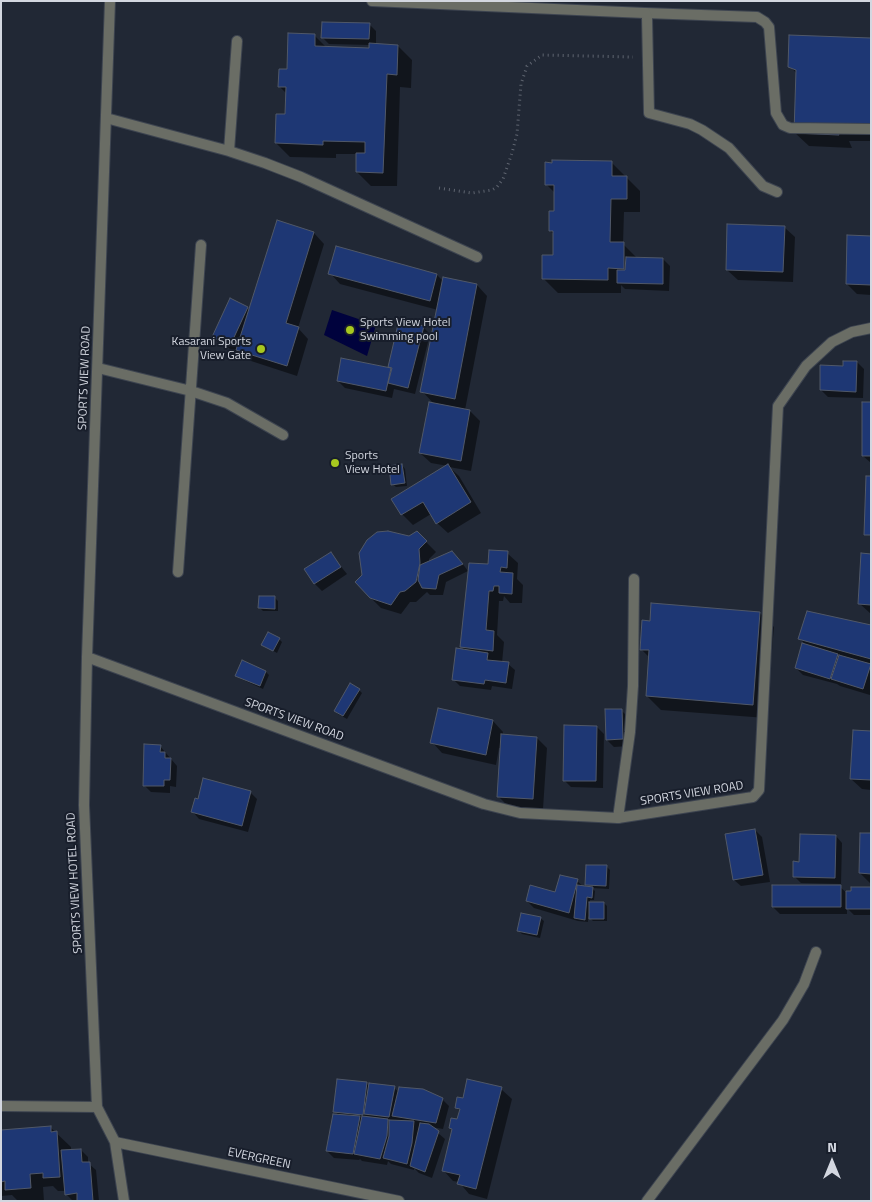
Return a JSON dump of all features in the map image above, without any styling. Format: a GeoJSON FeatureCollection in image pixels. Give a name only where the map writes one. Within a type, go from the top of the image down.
{"type":"FeatureCollection","features":[{"type":"Feature","properties":{"kind":"street","name":"SPORTS VIEW ROAD"},"geometry":{"type":"LineString","coordinates":[[110,1],[87,657],[504,810],[520,814],[618,818],[753,797],[759,790],[778,406],[806,366],[832,342],[852,332],[871,328]]}},
{"type":"Feature","properties":{"kind":"street"},"geometry":{"type":"LineString","coordinates":[[372,1],[645,14],[757,17],[769,27],[776,113],[783,125],[790,128],[871,128]]}},
{"type":"Feature","properties":{"kind":"street"},"geometry":{"type":"LineString","coordinates":[[645,14],[647,17],[649,113],[690,124],[716,138],[729,148],[763,186],[778,192]]}},
{"type":"Feature","properties":{"kind":"street"},"geometry":{"type":"LineString","coordinates":[[229,151],[238,41]]}},
{"type":"Feature","properties":{"kind":"street"},"geometry":{"type":"LineString","coordinates":[[106,118],[229,151],[301,177],[477,258]]}},
{"type":"Feature","properties":{"kind":"street"},"geometry":{"type":"LineString","coordinates":[[178,572],[201,245]]}},
{"type":"Feature","properties":{"kind":"street"},"geometry":{"type":"LineString","coordinates":[[98,368],[191,391],[227,403],[283,436]]}},
{"type":"Feature","properties":{"kind":"street"},"geometry":{"type":"LineString","coordinates":[[618,818],[630,732],[633,686],[634,578]]}},
{"type":"Feature","properties":{"kind":"street","name":"SPORTS VIEW HOTEL ROAD"},"geometry":{"type":"LineString","coordinates":[[87,657],[84,805],[97,1107]]}},
{"type":"Feature","properties":{"kind":"street"},"geometry":{"type":"LineString","coordinates":[[647,1201],[783,1020],[804,984],[816,952]]}},
{"type":"Feature","properties":{"kind":"street"},"geometry":{"type":"LineString","coordinates":[[1,1106],[97,1107],[115,1142],[124,1201]]}},
{"type":"Feature","properties":{"kind":"street","name":"EVERGREEN"},"geometry":{"type":"LineString","coordinates":[[115,1142],[398,1201]]}},
{"type":"Feature","properties":{"kind":"path"},"geometry":{"type":"LineString","coordinates":[[439,188],[472,193],[492,190],[497,187],[503,179],[517,134],[521,84],[527,66],[542,55],[648,58]]}},
{"type":"Feature","properties":{"kind":"shaded area","name":"Sports View Hotel Swimming pool"},"geometry":{"type":"Polygon","coordinates":[[[332,310],[376,325],[367,356],[324,335],[332,310]]]}},
{"type":"Feature","properties":{"kind":"building"},"geometry":{"type":"Polygon","coordinates":[[[322,22],[370,23],[369,39],[321,38],[322,22]]]}},
{"type":"Feature","properties":{"kind":"building"},"geometry":{"type":"Polygon","coordinates":[[[288,33],[315,34],[315,46],[369,48],[369,43],[398,45],[397,75],[387,74],[383,173],[356,172],[356,153],[365,153],[365,142],[323,141],[323,145],[275,143],[276,114],[285,114],[286,87],[278,87],[279,69],[287,69],[288,33]]]}},
{"type":"Feature","properties":{"kind":"building"},"geometry":{"type":"Polygon","coordinates":[[[789,35],[871,38],[871,133],[836,128],[839,135],[794,133],[796,70],[788,67],[789,35]]]}},
{"type":"Feature","properties":{"kind":"building"},"geometry":{"type":"Polygon","coordinates":[[[552,160],[612,161],[612,176],[627,176],[627,199],[611,199],[610,242],[624,242],[624,269],[608,268],[608,280],[542,279],[542,255],[553,255],[553,231],[549,231],[549,211],[554,211],[554,185],[545,185],[545,162],[552,163],[552,160]]]}},
{"type":"Feature","properties":{"kind":"building"},"geometry":{"type":"Polygon","coordinates":[[[277,220],[314,232],[286,323],[299,327],[287,366],[236,350],[277,220]]]}},
{"type":"Feature","properties":{"kind":"building"},"geometry":{"type":"Polygon","coordinates":[[[727,224],[785,226],[783,272],[726,270],[727,224]]]}},
{"type":"Feature","properties":{"kind":"building"},"geometry":{"type":"Polygon","coordinates":[[[847,235],[871,236],[871,285],[846,284],[847,235]]]}},
{"type":"Feature","properties":{"kind":"building"},"geometry":{"type":"Polygon","coordinates":[[[336,246],[437,274],[430,301],[328,274],[336,246]]]}},
{"type":"Feature","properties":{"kind":"building"},"geometry":{"type":"Polygon","coordinates":[[[626,257],[663,258],[663,284],[617,283],[617,270],[625,270],[626,257]]]}},
{"type":"Feature","properties":{"kind":"building"},"geometry":{"type":"Polygon","coordinates":[[[443,277],[477,284],[455,399],[420,392],[443,277]]]}},
{"type":"Feature","properties":{"kind":"building"},"geometry":{"type":"Polygon","coordinates":[[[230,298],[248,307],[230,346],[212,337],[230,298]]]}},
{"type":"Feature","properties":{"kind":"building"},"geometry":{"type":"Polygon","coordinates":[[[399,320],[424,326],[408,388],[388,383],[392,368],[388,367],[399,320]]]}},
{"type":"Feature","properties":{"kind":"building"},"geometry":{"type":"Polygon","coordinates":[[[341,358],[391,368],[386,391],[337,381],[341,358]]]}},
{"type":"Feature","properties":{"kind":"building"},"geometry":{"type":"Polygon","coordinates":[[[843,361],[857,361],[856,392],[820,390],[820,365],[843,366],[843,361]]]}},
{"type":"Feature","properties":{"kind":"building"},"geometry":{"type":"Polygon","coordinates":[[[429,402],[470,410],[461,461],[419,453],[429,402]]]}},
{"type":"Feature","properties":{"kind":"building"},"geometry":{"type":"Polygon","coordinates":[[[862,402],[871,402],[871,456],[862,456],[862,402]]]}},
{"type":"Feature","properties":{"kind":"building"},"geometry":{"type":"Polygon","coordinates":[[[402,464],[405,483],[391,485],[389,466],[402,464]]]}},
{"type":"Feature","properties":{"kind":"building"},"geometry":{"type":"Polygon","coordinates":[[[448,464],[471,502],[436,524],[423,502],[401,515],[391,499],[448,464]]]}},
{"type":"Feature","properties":{"kind":"building"},"geometry":{"type":"Polygon","coordinates":[[[866,476],[871,476],[871,535],[864,535],[866,476]]]}},
{"type":"Feature","properties":{"kind":"building"},"geometry":{"type":"Polygon","coordinates":[[[388,531],[409,536],[417,531],[427,541],[419,549],[420,563],[416,582],[405,591],[400,592],[391,605],[370,598],[355,582],[362,575],[359,553],[367,540],[377,532],[388,531]]]}},
{"type":"Feature","properties":{"kind":"building"},"geometry":{"type":"Polygon","coordinates":[[[489,550],[508,551],[507,568],[501,567],[500,572],[513,573],[512,594],[499,593],[499,586],[494,586],[493,591],[489,591],[486,630],[494,631],[493,651],[460,647],[469,563],[488,564],[489,550]]]}},
{"type":"Feature","properties":{"kind":"building"},"geometry":{"type":"Polygon","coordinates":[[[452,551],[463,564],[439,575],[436,589],[422,588],[418,580],[420,565],[452,551]]]}},
{"type":"Feature","properties":{"kind":"building"},"geometry":{"type":"Polygon","coordinates":[[[331,552],[341,567],[314,584],[304,569],[331,552]]]}},
{"type":"Feature","properties":{"kind":"building"},"geometry":{"type":"Polygon","coordinates":[[[861,553],[871,554],[871,605],[858,604],[861,553]]]}},
{"type":"Feature","properties":{"kind":"building"},"geometry":{"type":"Polygon","coordinates":[[[259,596],[275,596],[275,609],[258,608],[259,596]]]}},
{"type":"Feature","properties":{"kind":"building"},"geometry":{"type":"Polygon","coordinates":[[[651,603],[760,612],[753,705],[646,696],[649,650],[640,650],[642,620],[650,621],[651,603]]]}},
{"type":"Feature","properties":{"kind":"building"},"geometry":{"type":"Polygon","coordinates":[[[807,611],[871,625],[871,659],[798,639],[807,611]]]}},
{"type":"Feature","properties":{"kind":"building"},"geometry":{"type":"Polygon","coordinates":[[[268,632],[280,638],[273,651],[261,645],[268,632]]]}},
{"type":"Feature","properties":{"kind":"building"},"geometry":{"type":"Polygon","coordinates":[[[802,643],[838,654],[830,679],[795,668],[802,643]]]}},
{"type":"Feature","properties":{"kind":"building"},"geometry":{"type":"Polygon","coordinates":[[[456,648],[488,653],[487,660],[509,662],[506,683],[485,680],[484,684],[452,680],[456,648]]]}},
{"type":"Feature","properties":{"kind":"building"},"geometry":{"type":"Polygon","coordinates":[[[839,655],[871,664],[863,689],[831,679],[839,655]]]}},
{"type":"Feature","properties":{"kind":"building"},"geometry":{"type":"Polygon","coordinates":[[[242,660],[266,671],[260,686],[235,676],[242,660]]]}},
{"type":"Feature","properties":{"kind":"building"},"geometry":{"type":"Polygon","coordinates":[[[350,683],[360,689],[343,716],[334,711],[350,683]]]}},
{"type":"Feature","properties":{"kind":"building"},"geometry":{"type":"Polygon","coordinates":[[[438,708],[493,720],[486,755],[430,743],[438,708]]]}},
{"type":"Feature","properties":{"kind":"building"},"geometry":{"type":"Polygon","coordinates":[[[605,709],[622,709],[623,739],[606,740],[605,709]]]}},
{"type":"Feature","properties":{"kind":"building"},"geometry":{"type":"Polygon","coordinates":[[[564,725],[597,726],[596,781],[563,781],[564,725]]]}},
{"type":"Feature","properties":{"kind":"building"},"geometry":{"type":"Polygon","coordinates":[[[853,730],[871,731],[871,780],[850,779],[853,730]]]}},
{"type":"Feature","properties":{"kind":"building"},"geometry":{"type":"Polygon","coordinates":[[[501,734],[537,737],[533,799],[497,797],[501,734]]]}},
{"type":"Feature","properties":{"kind":"building"},"geometry":{"type":"Polygon","coordinates":[[[144,744],[161,745],[160,752],[165,752],[165,758],[171,758],[170,780],[164,780],[164,786],[143,786],[144,744]]]}},
{"type":"Feature","properties":{"kind":"building"},"geometry":{"type":"Polygon","coordinates":[[[203,778],[251,791],[242,826],[191,812],[195,798],[198,799],[203,778]]]}},
{"type":"Feature","properties":{"kind":"building"},"geometry":{"type":"Polygon","coordinates":[[[755,829],[763,875],[733,880],[725,834],[755,829]]]}},
{"type":"Feature","properties":{"kind":"building"},"geometry":{"type":"Polygon","coordinates":[[[860,833],[871,833],[871,874],[859,873],[860,833]]]}},
{"type":"Feature","properties":{"kind":"building"},"geometry":{"type":"Polygon","coordinates":[[[800,834],[836,835],[835,878],[793,877],[793,861],[799,862],[800,834]]]}},
{"type":"Feature","properties":{"kind":"building"},"geometry":{"type":"Polygon","coordinates":[[[586,865],[607,865],[606,886],[585,885],[586,865]]]}},
{"type":"Feature","properties":{"kind":"building"},"geometry":{"type":"Polygon","coordinates":[[[560,875],[578,879],[569,913],[526,901],[530,885],[555,892],[560,875]]]}},
{"type":"Feature","properties":{"kind":"building"},"geometry":{"type":"Polygon","coordinates":[[[577,885],[593,887],[592,898],[587,897],[585,920],[574,918],[577,885]]]}},
{"type":"Feature","properties":{"kind":"building"},"geometry":{"type":"Polygon","coordinates":[[[772,885],[841,885],[841,907],[772,907],[772,885]]]}},
{"type":"Feature","properties":{"kind":"building"},"geometry":{"type":"Polygon","coordinates":[[[851,887],[871,887],[871,909],[846,909],[846,891],[851,891],[851,887]]]}},
{"type":"Feature","properties":{"kind":"building"},"geometry":{"type":"Polygon","coordinates":[[[589,902],[604,902],[604,919],[589,919],[589,902]]]}},
{"type":"Feature","properties":{"kind":"building"},"geometry":{"type":"Polygon","coordinates":[[[521,913],[541,917],[537,935],[517,931],[521,913]]]}},
{"type":"Feature","properties":{"kind":"building"},"geometry":{"type":"Polygon","coordinates":[[[337,1079],[367,1082],[363,1115],[333,1112],[337,1079]]]}},
{"type":"Feature","properties":{"kind":"building"},"geometry":{"type":"Polygon","coordinates":[[[467,1079],[502,1087],[476,1189],[457,1184],[460,1175],[442,1171],[452,1129],[449,1128],[451,1118],[457,1119],[460,1109],[455,1108],[457,1097],[463,1098],[467,1079]]]}},
{"type":"Feature","properties":{"kind":"building"},"geometry":{"type":"Polygon","coordinates":[[[369,1083],[395,1086],[389,1117],[364,1114],[369,1083]]]}},
{"type":"Feature","properties":{"kind":"building"},"geometry":{"type":"Polygon","coordinates":[[[399,1087],[423,1089],[443,1098],[436,1123],[392,1116],[399,1087]]]}},
{"type":"Feature","properties":{"kind":"building"},"geometry":{"type":"Polygon","coordinates":[[[333,1114],[360,1116],[353,1154],[326,1151],[333,1114]]]}},
{"type":"Feature","properties":{"kind":"building"},"geometry":{"type":"Polygon","coordinates":[[[362,1116],[388,1119],[387,1136],[380,1159],[354,1154],[362,1116]]]}},
{"type":"Feature","properties":{"kind":"building"},"geometry":{"type":"Polygon","coordinates":[[[389,1120],[414,1121],[412,1143],[407,1164],[383,1158],[389,1136],[389,1120]]]}},
{"type":"Feature","properties":{"kind":"building"},"geometry":{"type":"Polygon","coordinates":[[[420,1123],[429,1124],[439,1131],[425,1172],[410,1166],[420,1123]]]}},
{"type":"Feature","properties":{"kind":"building"},"geometry":{"type":"Polygon","coordinates":[[[51,1126],[51,1132],[57,1131],[60,1177],[43,1178],[43,1173],[30,1174],[31,1188],[5,1190],[5,1181],[1,1182],[1,1130],[51,1126]]]}},
{"type":"Feature","properties":{"kind":"building"},"geometry":{"type":"Polygon","coordinates":[[[81,1149],[82,1162],[90,1162],[93,1201],[77,1201],[77,1193],[65,1195],[61,1150],[81,1149]]]}},
{"type":"Feature","properties":{"kind":"place","name":"Sports View Hotel Swimming pool"},"geometry":{"type":"Point","coordinates":[350,330]}},
{"type":"Feature","properties":{"kind":"place","name":"Kasarani Sports View Gate"},"geometry":{"type":"Point","coordinates":[261,349]}},
{"type":"Feature","properties":{"kind":"place","name":"Sports View Hotel"},"geometry":{"type":"Point","coordinates":[335,463]}}]}
